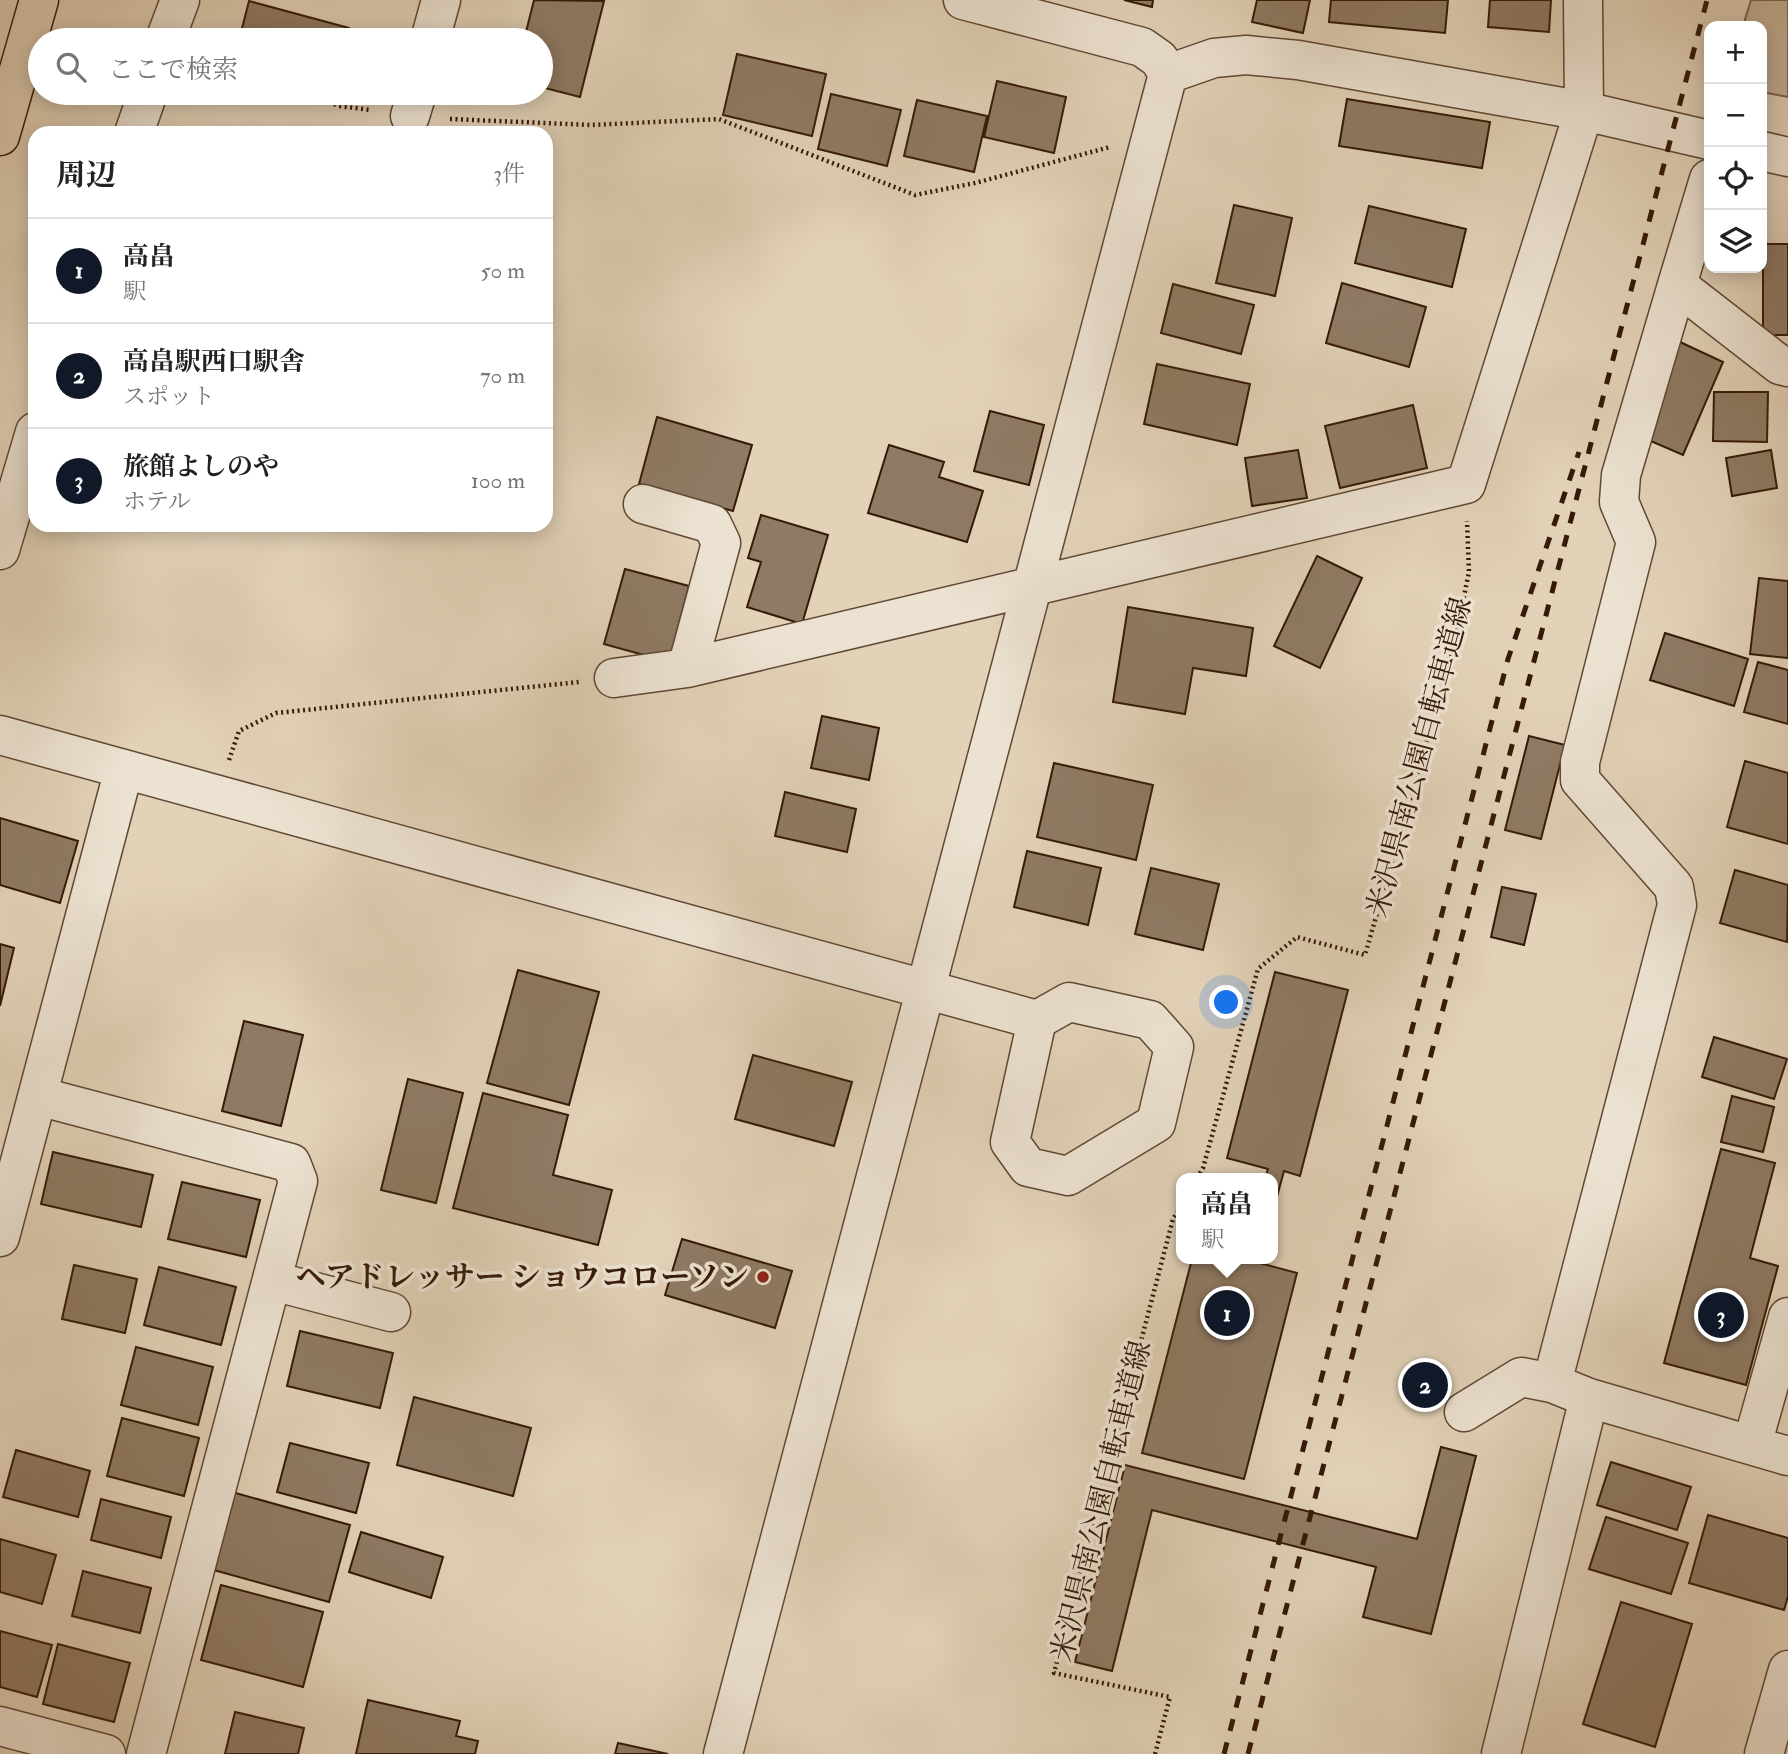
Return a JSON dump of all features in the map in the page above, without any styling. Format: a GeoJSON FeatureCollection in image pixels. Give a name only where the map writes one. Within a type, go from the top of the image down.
{"type":"FeatureCollection","features":[{"type":"Feature","properties":{"kind":"highway"},"geometry":{"type":"LineString","coordinates":[[31,28],[39,0]]}},
{"type":"Feature","properties":{"kind":"highway"},"geometry":{"type":"LineString","coordinates":[[0,136],[28,38]]}},
{"type":"Feature","properties":{"kind":"street"},"geometry":{"type":"LineString","coordinates":[[170,28],[180,0]]}},
{"type":"Feature","properties":{"kind":"street"},"geometry":{"type":"LineString","coordinates":[[433,28],[441,0]]}},
{"type":"Feature","properties":{"kind":"street"},"geometry":{"type":"LineString","coordinates":[[723,1754],[1168,74],[1159,59],[1142,47],[1021,8],[963,0]]}},
{"type":"Feature","properties":{"kind":"street"},"geometry":{"type":"LineString","coordinates":[[614,678],[687,668],[1466,484],[1584,111],[1583,0]]}},
{"type":"Feature","properties":{"kind":"street"},"geometry":{"type":"LineString","coordinates":[[1168,74],[1214,58],[1246,55],[1298,60],[1584,111],[1704,139]]}},
{"type":"Feature","properties":{"kind":"street"},"geometry":{"type":"LineString","coordinates":[[136,126],[144,105]]}},
{"type":"Feature","properties":{"kind":"street"},"geometry":{"type":"LineString","coordinates":[[1767,152],[1788,157]]}},
{"type":"Feature","properties":{"kind":"street"},"geometry":{"type":"LineString","coordinates":[[1552,1383],[1677,905],[1674,887],[1580,780],[1580,762],[1636,541],[1619,502],[1621,475],[1704,196]]}},
{"type":"Feature","properties":{"kind":"street"},"geometry":{"type":"LineString","coordinates":[[1677,285],[1780,365],[1788,367]]}},
{"type":"Feature","properties":{"kind":"street"},"geometry":{"type":"LineString","coordinates":[[0,550],[28,456]]}},
{"type":"Feature","properties":{"kind":"street"},"geometry":{"type":"LineString","coordinates":[[643,504],[712,524],[721,543],[687,668]]}},
{"type":"Feature","properties":{"kind":"street"},"geometry":{"type":"LineString","coordinates":[[0,735],[1037,1020],[1069,1002],[1150,1020],[1174,1047],[1156,1122],[1068,1176],[1028,1167],[1010,1142],[1037,1020]]}},
{"type":"Feature","properties":{"kind":"street"},"geometry":{"type":"LineString","coordinates":[[0,1237],[124,769]]}},
{"type":"Feature","properties":{"kind":"street"},"geometry":{"type":"LineString","coordinates":[[38,1096],[291,1163],[298,1181],[146,1754]]}},
{"type":"Feature","properties":{"kind":"street"},"geometry":{"type":"LineString","coordinates":[[273,1281],[391,1312]]}},
{"type":"Feature","properties":{"kind":"street"},"geometry":{"type":"LineString","coordinates":[[1752,1445],[1788,1317]]}},
{"type":"Feature","properties":{"kind":"street"},"geometry":{"type":"LineString","coordinates":[[1464,1412],[1521,1377],[1552,1383],[1589,1398],[1788,1456]]}},
{"type":"Feature","properties":{"kind":"street"},"geometry":{"type":"LineString","coordinates":[[1502,1754],[1589,1398]]}},
{"type":"Feature","properties":{"kind":"street"},"geometry":{"type":"LineString","coordinates":[[1764,1754],[1788,1670]]}},
{"type":"Feature","properties":{"kind":"street"},"geometry":{"type":"LineString","coordinates":[[0,1726],[107,1754]]}},
{"type":"Feature","properties":{"kind":"path"},"geometry":{"type":"LineString","coordinates":[[336,105],[376,105]]}},
{"type":"Feature","properties":{"kind":"path"},"geometry":{"type":"LineString","coordinates":[[420,105],[540,125],[719,119],[915,195],[975,183],[1151,136]]}},
{"type":"Feature","properties":{"kind":"path","name":"米沢県南公園自転車道線"},"geometry":{"type":"LineString","coordinates":[[1200,1173],[1258,969],[1297,936],[1365,955],[1452,654],[1469,572],[1466,484]]}},
{"type":"Feature","properties":{"kind":"path"},"geometry":{"type":"LineString","coordinates":[[218,793],[239,731],[276,713],[614,678]]}},
{"type":"Feature","properties":{"kind":"path","name":"米沢県南公園自転車道線"},"geometry":{"type":"LineString","coordinates":[[1155,1754],[1170,1698],[1054,1673],[1176,1214]]}},
{"type":"Feature","properties":{"kind":"shaded area"},"geometry":{"type":"Polygon","coordinates":[[[1751,0],[1788,0],[1788,97],[1767,93],[1767,21],[1745,21],[1751,0]]]}},
{"type":"Feature","properties":{"kind":"building"},"geometry":{"type":"Polygon","coordinates":[[[534,0],[604,1],[580,97],[553,90],[553,28],[527,28],[534,0]]]}},
{"type":"Feature","properties":{"kind":"building"},"geometry":{"type":"Polygon","coordinates":[[[1124,0],[1153,0],[1152,7],[1124,0]]]}},
{"type":"Feature","properties":{"kind":"building"},"geometry":{"type":"Polygon","coordinates":[[[1257,0],[1310,0],[1303,33],[1252,22],[1257,0]]]}},
{"type":"Feature","properties":{"kind":"building"},"geometry":{"type":"Polygon","coordinates":[[[1331,0],[1448,0],[1445,33],[1329,22],[1331,0]]]}},
{"type":"Feature","properties":{"kind":"building"},"geometry":{"type":"Polygon","coordinates":[[[1490,0],[1551,0],[1549,32],[1488,27],[1490,0]]]}},
{"type":"Feature","properties":{"kind":"building"},"geometry":{"type":"Polygon","coordinates":[[[249,1],[349,28],[242,28],[249,1]]]}},
{"type":"Feature","properties":{"kind":"building"},"geometry":{"type":"Polygon","coordinates":[[[737,54],[826,74],[812,136],[723,115],[737,54]]]}},
{"type":"Feature","properties":{"kind":"building"},"geometry":{"type":"Polygon","coordinates":[[[997,81],[1066,97],[1054,153],[984,137],[997,81]]]}},
{"type":"Feature","properties":{"kind":"building"},"geometry":{"type":"Polygon","coordinates":[[[831,94],[901,110],[887,166],[818,149],[831,94]]]}},
{"type":"Feature","properties":{"kind":"building"},"geometry":{"type":"Polygon","coordinates":[[[1347,99],[1490,122],[1482,168],[1339,146],[1347,99]]]}},
{"type":"Feature","properties":{"kind":"building"},"geometry":{"type":"Polygon","coordinates":[[[917,100],[987,116],[974,172],[904,156],[917,100]]]}},
{"type":"Feature","properties":{"kind":"building"},"geometry":{"type":"Polygon","coordinates":[[[1234,205],[1292,218],[1275,296],[1216,283],[1234,205]]]}},
{"type":"Feature","properties":{"kind":"building"},"geometry":{"type":"Polygon","coordinates":[[[1369,206],[1466,229],[1452,287],[1355,263],[1369,206]]]}},
{"type":"Feature","properties":{"kind":"building"},"geometry":{"type":"Polygon","coordinates":[[[1767,244],[1788,244],[1788,335],[1763,335],[1763,273],[1767,273],[1767,244]]]}},
{"type":"Feature","properties":{"kind":"building"},"geometry":{"type":"Polygon","coordinates":[[[1342,283],[1426,307],[1409,367],[1326,343],[1342,283]]]}},
{"type":"Feature","properties":{"kind":"building"},"geometry":{"type":"Polygon","coordinates":[[[1173,284],[1254,305],[1241,354],[1161,333],[1173,284]]]}},
{"type":"Feature","properties":{"kind":"building"},"geometry":{"type":"Polygon","coordinates":[[[1680,342],[1723,362],[1683,455],[1639,436],[1680,342]]]}},
{"type":"Feature","properties":{"kind":"building"},"geometry":{"type":"Polygon","coordinates":[[[1157,364],[1250,384],[1237,445],[1144,424],[1157,364]]]}},
{"type":"Feature","properties":{"kind":"building"},"geometry":{"type":"Polygon","coordinates":[[[1714,392],[1768,392],[1767,442],[1713,441],[1714,392]]]}},
{"type":"Feature","properties":{"kind":"building"},"geometry":{"type":"Polygon","coordinates":[[[1413,405],[1427,468],[1340,488],[1325,426],[1413,405]]]}},
{"type":"Feature","properties":{"kind":"building"},"geometry":{"type":"Polygon","coordinates":[[[990,411],[1044,425],[1029,485],[974,471],[990,411]]]}},
{"type":"Feature","properties":{"kind":"building"},"geometry":{"type":"Polygon","coordinates":[[[657,417],[752,445],[733,511],[639,484],[657,417]]]}},
{"type":"Feature","properties":{"kind":"building"},"geometry":{"type":"Polygon","coordinates":[[[889,445],[944,462],[939,477],[983,491],[967,542],[868,513],[889,445]]]}},
{"type":"Feature","properties":{"kind":"building"},"geometry":{"type":"Polygon","coordinates":[[[1298,450],[1307,498],[1252,506],[1245,458],[1298,450]]]}},
{"type":"Feature","properties":{"kind":"building"},"geometry":{"type":"Polygon","coordinates":[[[1771,450],[1777,488],[1732,496],[1726,458],[1771,450]]]}},
{"type":"Feature","properties":{"kind":"building"},"geometry":{"type":"Polygon","coordinates":[[[761,515],[828,535],[802,624],[747,607],[761,562],[748,558],[761,515]]]}},
{"type":"Feature","properties":{"kind":"building"},"geometry":{"type":"Polygon","coordinates":[[[1317,556],[1362,578],[1320,668],[1274,646],[1317,556]]]}},
{"type":"Feature","properties":{"kind":"building"},"geometry":{"type":"Polygon","coordinates":[[[625,569],[689,586],[669,662],[604,644],[625,569]]]}},
{"type":"Feature","properties":{"kind":"building"},"geometry":{"type":"Polygon","coordinates":[[[1759,578],[1788,581],[1788,658],[1750,654],[1759,578]]]}},
{"type":"Feature","properties":{"kind":"building"},"geometry":{"type":"Polygon","coordinates":[[[1128,607],[1253,628],[1246,676],[1193,668],[1185,714],[1113,702],[1128,607]]]}},
{"type":"Feature","properties":{"kind":"building"},"geometry":{"type":"Polygon","coordinates":[[[1665,633],[1748,659],[1734,706],[1650,680],[1665,633]]]}},
{"type":"Feature","properties":{"kind":"building"},"geometry":{"type":"Polygon","coordinates":[[[1758,662],[1788,670],[1788,724],[1744,712],[1758,662]]]}},
{"type":"Feature","properties":{"kind":"building"},"geometry":{"type":"Polygon","coordinates":[[[822,716],[879,728],[869,780],[811,768],[822,716]]]}},
{"type":"Feature","properties":{"kind":"building"},"geometry":{"type":"Polygon","coordinates":[[[1529,736],[1565,745],[1541,839],[1505,830],[1529,736]]]}},
{"type":"Feature","properties":{"kind":"building"},"geometry":{"type":"Polygon","coordinates":[[[1745,761],[1788,773],[1788,844],[1727,827],[1745,761]]]}},
{"type":"Feature","properties":{"kind":"building"},"geometry":{"type":"Polygon","coordinates":[[[1054,763],[1153,785],[1136,860],[1037,837],[1054,763]]]}},
{"type":"Feature","properties":{"kind":"building"},"geometry":{"type":"Polygon","coordinates":[[[785,792],[856,809],[847,852],[775,836],[785,792]]]}},
{"type":"Feature","properties":{"kind":"building"},"geometry":{"type":"Polygon","coordinates":[[[0,818],[78,841],[60,903],[0,885],[0,818]]]}},
{"type":"Feature","properties":{"kind":"building"},"geometry":{"type":"Polygon","coordinates":[[[1027,851],[1101,868],[1088,925],[1014,907],[1027,851]]]}},
{"type":"Feature","properties":{"kind":"building"},"geometry":{"type":"Polygon","coordinates":[[[1151,868],[1219,884],[1203,950],[1135,934],[1151,868]]]}},
{"type":"Feature","properties":{"kind":"building"},"geometry":{"type":"Polygon","coordinates":[[[1735,870],[1788,885],[1787,942],[1720,923],[1735,870]]]}},
{"type":"Feature","properties":{"kind":"building"},"geometry":{"type":"Polygon","coordinates":[[[1502,887],[1536,894],[1524,945],[1491,937],[1502,887]]]}},
{"type":"Feature","properties":{"kind":"building"},"geometry":{"type":"Polygon","coordinates":[[[0,944],[14,948],[0,1006],[0,944]]]}},
{"type":"Feature","properties":{"kind":"building"},"geometry":{"type":"Polygon","coordinates":[[[518,970],[599,992],[569,1105],[487,1083],[518,970]]]}},
{"type":"Feature","properties":{"kind":"building"},"geometry":{"type":"Polygon","coordinates":[[[1275,972],[1348,990],[1300,1176],[1284,1171],[1278,1193],[1278,1173],[1267,1173],[1268,1169],[1227,1158],[1275,972]]]}},
{"type":"Feature","properties":{"kind":"building"},"geometry":{"type":"Polygon","coordinates":[[[244,1021],[303,1035],[281,1126],[222,1111],[244,1021]]]}},
{"type":"Feature","properties":{"kind":"building"},"geometry":{"type":"Polygon","coordinates":[[[1714,1037],[1787,1059],[1774,1099],[1702,1077],[1714,1037]]]}},
{"type":"Feature","properties":{"kind":"building"},"geometry":{"type":"Polygon","coordinates":[[[753,1055],[852,1082],[834,1146],[735,1119],[753,1055]]]}},
{"type":"Feature","properties":{"kind":"building"},"geometry":{"type":"Polygon","coordinates":[[[408,1079],[463,1093],[436,1203],[381,1190],[408,1079]]]}},
{"type":"Feature","properties":{"kind":"building"},"geometry":{"type":"Polygon","coordinates":[[[483,1093],[568,1115],[553,1175],[612,1190],[598,1245],[453,1208],[483,1093]]]}},
{"type":"Feature","properties":{"kind":"building"},"geometry":{"type":"Polygon","coordinates":[[[1732,1096],[1774,1107],[1763,1152],[1721,1142],[1732,1096]]]}},
{"type":"Feature","properties":{"kind":"building"},"geometry":{"type":"Polygon","coordinates":[[[1721,1149],[1775,1163],[1750,1258],[1778,1266],[1746,1385],[1664,1363],[1721,1149]]]}},
{"type":"Feature","properties":{"kind":"building"},"geometry":{"type":"Polygon","coordinates":[[[53,1152],[153,1175],[141,1227],[41,1204],[53,1152]]]}},
{"type":"Feature","properties":{"kind":"building"},"geometry":{"type":"Polygon","coordinates":[[[182,1182],[260,1200],[246,1257],[168,1239],[182,1182]]]}},
{"type":"Feature","properties":{"kind":"building"},"geometry":{"type":"Polygon","coordinates":[[[682,1239],[792,1271],[775,1328],[665,1295],[682,1239]]]}},
{"type":"Feature","properties":{"kind":"building"},"geometry":{"type":"Polygon","coordinates":[[[1191,1264],[1264,1264],[1297,1273],[1244,1479],[1142,1453],[1191,1264]]]}},
{"type":"Feature","properties":{"kind":"building"},"geometry":{"type":"Polygon","coordinates":[[[74,1265],[137,1279],[125,1333],[62,1319],[74,1265]]]}},
{"type":"Feature","properties":{"kind":"building"},"geometry":{"type":"Polygon","coordinates":[[[159,1267],[236,1287],[221,1345],[144,1325],[159,1267]]]}},
{"type":"Feature","properties":{"kind":"building"},"geometry":{"type":"Polygon","coordinates":[[[300,1331],[393,1353],[380,1408],[287,1386],[300,1331]]]}},
{"type":"Feature","properties":{"kind":"building"},"geometry":{"type":"Polygon","coordinates":[[[136,1347],[213,1367],[198,1425],[121,1405],[136,1347]]]}},
{"type":"Feature","properties":{"kind":"building"},"geometry":{"type":"Polygon","coordinates":[[[1422,1360],[1441,1365],[1429,1409],[1409,1404],[1422,1360]]]}},
{"type":"Feature","properties":{"kind":"building"},"geometry":{"type":"Polygon","coordinates":[[[414,1397],[531,1428],[513,1496],[397,1465],[414,1397]]]}},
{"type":"Feature","properties":{"kind":"building"},"geometry":{"type":"Polygon","coordinates":[[[122,1418],[199,1438],[184,1496],[107,1476],[122,1418]]]}},
{"type":"Feature","properties":{"kind":"building"},"geometry":{"type":"Polygon","coordinates":[[[290,1443],[369,1463],[356,1513],[277,1492],[290,1443]]]}},
{"type":"Feature","properties":{"kind":"building"},"geometry":{"type":"Polygon","coordinates":[[[1441,1447],[1476,1456],[1431,1634],[1363,1617],[1376,1567],[1152,1510],[1112,1671],[1075,1662],[1125,1465],[1417,1539],[1441,1447]]]}},
{"type":"Feature","properties":{"kind":"building"},"geometry":{"type":"Polygon","coordinates":[[[16,1450],[90,1471],[78,1517],[3,1497],[16,1450]]]}},
{"type":"Feature","properties":{"kind":"building"},"geometry":{"type":"Polygon","coordinates":[[[1611,1462],[1691,1487],[1677,1530],[1597,1505],[1611,1462]]]}},
{"type":"Feature","properties":{"kind":"building"},"geometry":{"type":"Polygon","coordinates":[[[232,1492],[350,1525],[329,1602],[210,1569],[232,1492]]]}},
{"type":"Feature","properties":{"kind":"building"},"geometry":{"type":"Polygon","coordinates":[[[101,1499],[171,1517],[161,1558],[91,1540],[101,1499]]]}},
{"type":"Feature","properties":{"kind":"building"},"geometry":{"type":"Polygon","coordinates":[[[1708,1515],[1788,1538],[1788,1596],[1784,1610],[1689,1583],[1708,1515]]]}},
{"type":"Feature","properties":{"kind":"building"},"geometry":{"type":"Polygon","coordinates":[[[1606,1517],[1688,1543],[1671,1594],[1589,1569],[1606,1517]]]}},
{"type":"Feature","properties":{"kind":"building"},"geometry":{"type":"Polygon","coordinates":[[[361,1532],[443,1557],[431,1598],[349,1572],[361,1532]]]}},
{"type":"Feature","properties":{"kind":"building"},"geometry":{"type":"Polygon","coordinates":[[[0,1539],[56,1555],[42,1604],[0,1592],[0,1539]]]}},
{"type":"Feature","properties":{"kind":"building"},"geometry":{"type":"Polygon","coordinates":[[[83,1571],[151,1588],[140,1633],[72,1616],[83,1571]]]}},
{"type":"Feature","properties":{"kind":"building"},"geometry":{"type":"Polygon","coordinates":[[[221,1585],[323,1612],[303,1687],[201,1660],[221,1585]]]}},
{"type":"Feature","properties":{"kind":"building"},"geometry":{"type":"Polygon","coordinates":[[[1621,1602],[1692,1624],[1655,1747],[1583,1724],[1621,1602]]]}},
{"type":"Feature","properties":{"kind":"building"},"geometry":{"type":"Polygon","coordinates":[[[0,1631],[52,1645],[37,1697],[0,1687],[0,1631]]]}},
{"type":"Feature","properties":{"kind":"building"},"geometry":{"type":"Polygon","coordinates":[[[58,1644],[130,1663],[114,1722],[43,1704],[58,1644]]]}},
{"type":"Feature","properties":{"kind":"building"},"geometry":{"type":"Polygon","coordinates":[[[368,1700],[460,1721],[456,1736],[478,1741],[475,1754],[356,1754],[368,1700]]]}},
{"type":"Feature","properties":{"kind":"building"},"geometry":{"type":"Polygon","coordinates":[[[235,1712],[304,1728],[298,1754],[225,1754],[235,1712]]]}},
{"type":"Feature","properties":{"kind":"building"},"geometry":{"type":"Polygon","coordinates":[[[618,1743],[668,1754],[615,1754],[618,1743]]]}},
{"type":"Feature","properties":{"kind":"railway"},"geometry":{"type":"LineString","coordinates":[[1248,1754],[1707,0]]}},
{"type":"Feature","properties":{"kind":"railway"},"geometry":{"type":"LineString","coordinates":[[1224,1754],[1508,659],[1579,452]]}},
{"type":"Feature","properties":{"kind":"place","name":"ヘアドレッサー ショウコローソン"},"geometry":{"type":"Point","coordinates":[763,1277]}},
{"type":"Feature","properties":{"kind":"place","name":"高畠"},"geometry":{"type":"Point","coordinates":[1227,1313]}},
{"type":"Feature","properties":{"kind":"place","name":"旅館よしのや"},"geometry":{"type":"Point","coordinates":[1721,1315]}},
{"type":"Feature","properties":{"kind":"place","name":"高畠駅西口駅舎"},"geometry":{"type":"Point","coordinates":[1425,1385]}}]}
